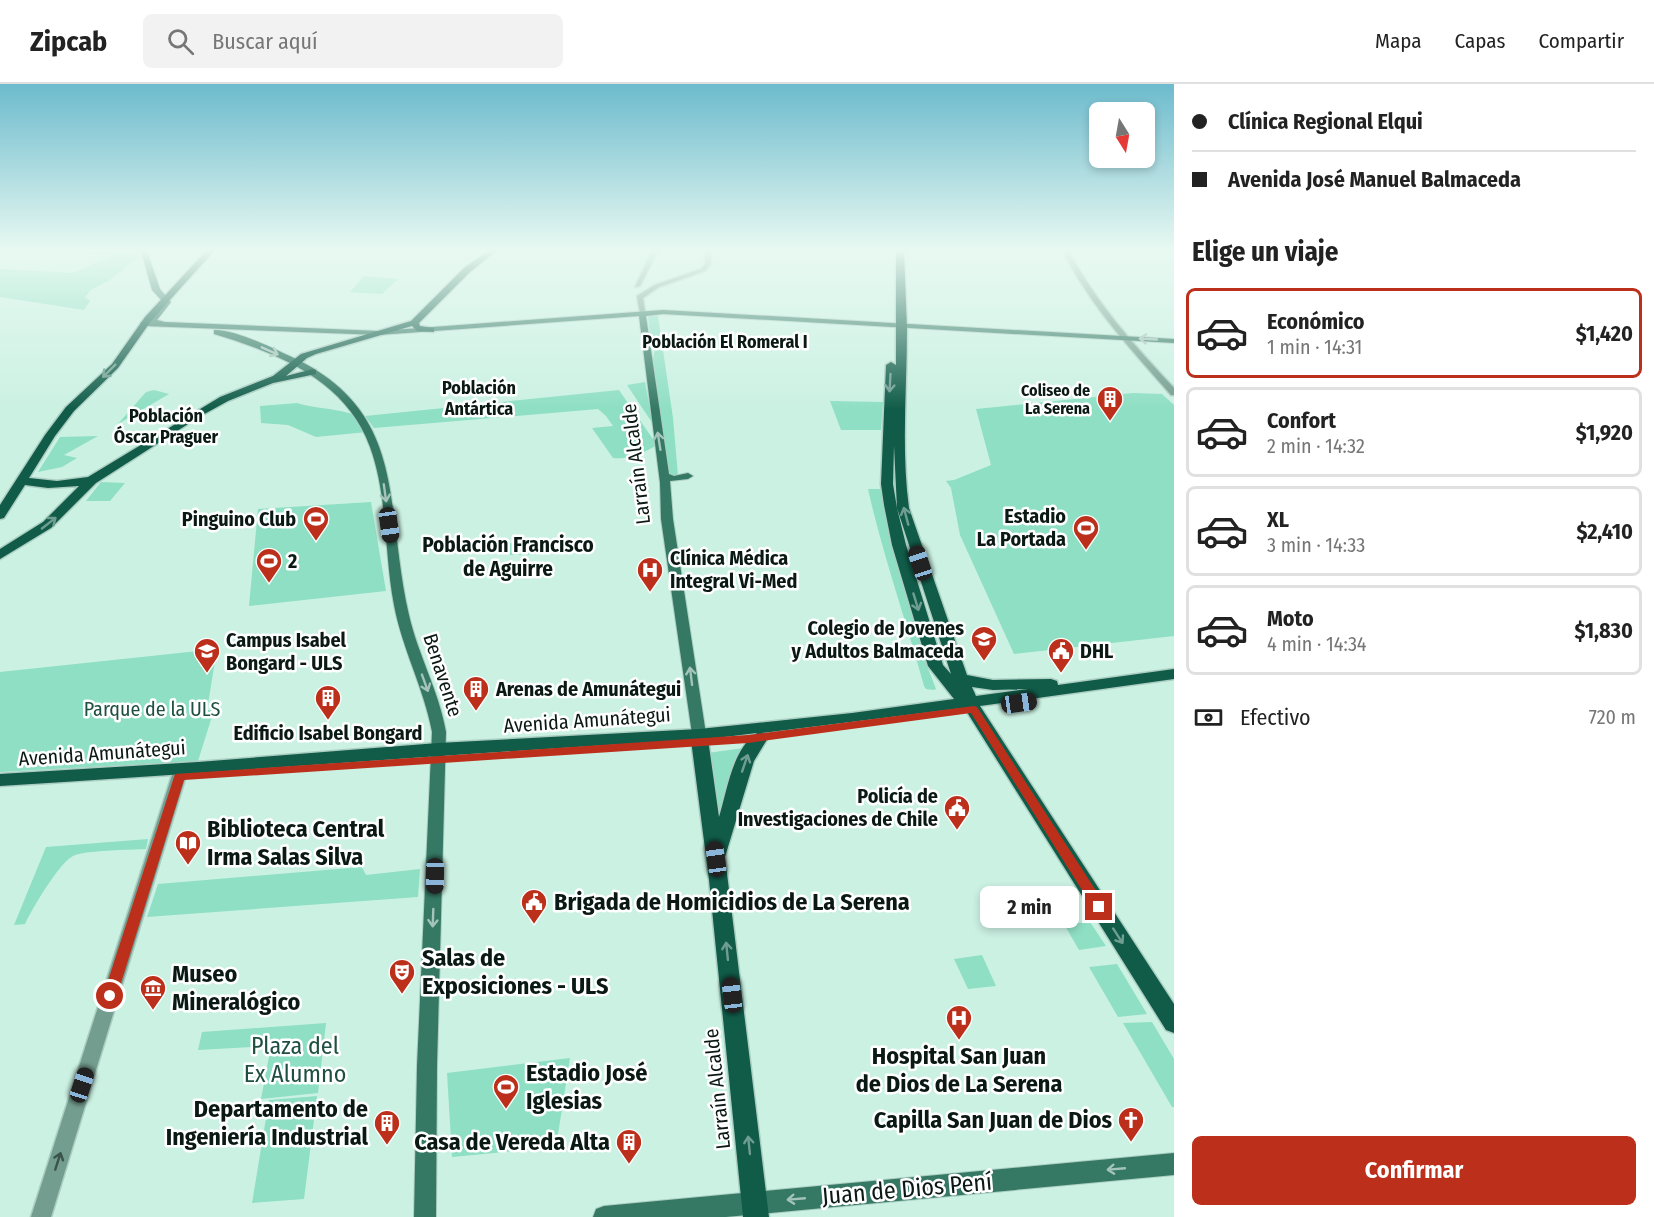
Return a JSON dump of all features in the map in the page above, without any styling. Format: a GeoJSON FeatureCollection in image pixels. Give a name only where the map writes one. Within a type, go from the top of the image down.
{"type":"FeatureCollection","features":[{"type":"Feature","properties":{"kind":"main road"},"geometry":{"type":"LineString","coordinates":[[0,515],[57,426],[115,366],[162,304]]}},
{"type":"Feature","properties":{"kind":"main road"},"geometry":{"type":"LineString","coordinates":[[0,555],[47,525],[92,480],[211,406],[277,378],[312,352],[414,323],[433,304]]}},
{"type":"Feature","properties":{"kind":"main road"},"geometry":{"type":"LineString","coordinates":[[896,304],[900,484],[903,508],[970,704]]}},
{"type":"Feature","properties":{"kind":"main road"},"geometry":{"type":"LineString","coordinates":[[898,304],[888,411],[889,498],[899,545],[936,666],[970,704],[1174,1023]]}},
{"type":"Feature","properties":{"kind":"main road"},"geometry":{"type":"LineString","coordinates":[[148,322],[191,326],[379,333],[642,312],[684,312],[1174,341]]}},
{"type":"Feature","properties":{"kind":"main road","name":"Larraín Alcalde"},"geometry":{"type":"LineString","coordinates":[[642,312],[664,476],[667,519],[716,859],[756,1210]]}},
{"type":"Feature","properties":{"kind":"main road"},"geometry":{"type":"LineString","coordinates":[[414,323],[417,328],[431,330]]}},
{"type":"Feature","properties":{"kind":"main road","name":"Benavente"},"geometry":{"type":"LineString","coordinates":[[191,326],[246,341],[313,372],[336,388],[359,412],[376,448],[383,482],[397,591],[410,643],[436,714],[439,732],[425,1217]]}},
{"type":"Feature","properties":{"kind":"main road"},"geometry":{"type":"LineString","coordinates":[[265,384],[313,372]]}},
{"type":"Feature","properties":{"kind":"main road"},"geometry":{"type":"LineString","coordinates":[[664,476],[678,479],[688,476]]}},
{"type":"Feature","properties":{"kind":"main road"},"geometry":{"type":"LineString","coordinates":[[22,480],[32,484],[79,483],[92,480]]}},
{"type":"Feature","properties":{"kind":"main road"},"geometry":{"type":"LineString","coordinates":[[15,492],[30,487],[74,486],[79,492]]}},
{"type":"Feature","properties":{"kind":"main road","name":"Avenida Amunátegui"},"geometry":{"type":"LineString","coordinates":[[0,786],[438,754],[699,738],[760,738],[1174,674]]}},
{"type":"Feature","properties":{"kind":"main road"},"geometry":{"type":"LineString","coordinates":[[930,707],[943,697],[943,676]]}},
{"type":"Feature","properties":{"kind":"main road"},"geometry":{"type":"LineString","coordinates":[[960,678],[982,685],[1026,683],[1087,686]]}},
{"type":"Feature","properties":{"kind":"main road","name":"Avenida Amunátegui"},"geometry":{"type":"LineString","coordinates":[[699,738],[930,707],[1174,683]]}},
{"type":"Feature","properties":{"kind":"main road"},"geometry":{"type":"LineString","coordinates":[[716,859],[745,761],[760,738]]}},
{"type":"Feature","properties":{"kind":"main road","name":"Avenida Amunátegui"},"geometry":{"type":"LineString","coordinates":[[0,780],[180,773]]}},
{"type":"Feature","properties":{"kind":"main road","name":"Juan de Dios Pení"},"geometry":{"type":"LineString","coordinates":[[604,1217],[756,1210],[1174,1164]]}},
{"type":"Feature","properties":{"kind":"street","name":"Larraín Alcalde"},"geometry":{"type":"LineString","coordinates":[[640,304],[642,312]]}},
{"type":"Feature","properties":{"kind":"street"},"geometry":{"type":"LineString","coordinates":[[1097,304],[1122,338],[1174,393]]}},
{"type":"Feature","properties":{"kind":"street"},"geometry":{"type":"LineString","coordinates":[[41,1217],[180,773]]}},
{"type":"Feature","properties":{"kind":"green space"},"geometry":{"type":"Polygon","coordinates":[[[44,304],[88,304],[84,310],[44,304]]]}},
{"type":"Feature","properties":{"kind":"green space"},"geometry":{"type":"Polygon","coordinates":[[[648,316],[658,316],[673,418],[678,476],[669,476],[653,359],[656,344],[650,336],[648,316]]]}},
{"type":"Feature","properties":{"kind":"green space"},"geometry":{"type":"Polygon","coordinates":[[[703,338],[755,340],[756,346],[709,347],[705,345],[703,338]]]}},
{"type":"Feature","properties":{"kind":"green space"},"geometry":{"type":"Polygon","coordinates":[[[645,382],[653,424],[627,385],[645,382]]]}},
{"type":"Feature","properties":{"kind":"green space"},"geometry":{"type":"Polygon","coordinates":[[[154,390],[169,394],[118,424],[146,392],[154,390]]]}},
{"type":"Feature","properties":{"kind":"green space"},"geometry":{"type":"Polygon","coordinates":[[[619,390],[657,445],[624,458],[613,458],[592,428],[613,426],[598,409],[374,428],[365,416],[619,390]]]}},
{"type":"Feature","properties":{"kind":"green space","name":"Estadio La Portada"},"geometry":{"type":"Polygon","coordinates":[[[1133,393],[1162,394],[1174,405],[1174,636],[1014,654],[960,535],[951,488],[946,481],[991,465],[976,409],[1133,393]]]}},
{"type":"Feature","properties":{"kind":"green space"},"geometry":{"type":"Polygon","coordinates":[[[830,401],[883,402],[881,430],[841,430],[830,401]]]}},
{"type":"Feature","properties":{"kind":"green space"},"geometry":{"type":"Polygon","coordinates":[[[297,403],[358,416],[367,432],[316,437],[288,425],[261,423],[260,406],[297,403]]]}},
{"type":"Feature","properties":{"kind":"green space"},"geometry":{"type":"Polygon","coordinates":[[[98,436],[64,455],[77,458],[62,467],[38,472],[60,437],[98,436]]]}},
{"type":"Feature","properties":{"kind":"green space"},"geometry":{"type":"Polygon","coordinates":[[[101,482],[125,483],[110,501],[86,501],[101,482]]]}},
{"type":"Feature","properties":{"kind":"green space"},"geometry":{"type":"Polygon","coordinates":[[[868,489],[883,489],[924,658],[936,689],[934,690],[926,689],[924,686],[868,489]]]}},
{"type":"Feature","properties":{"kind":"green space","name":"Pinguino Club"},"geometry":{"type":"Polygon","coordinates":[[[371,502],[386,591],[249,606],[258,509],[371,502]]]}},
{"type":"Feature","properties":{"kind":"green space"},"geometry":{"type":"Polygon","coordinates":[[[509,543],[533,545],[542,554],[510,555],[509,543]]]}},
{"type":"Feature","properties":{"kind":"green space","name":"Parque de la ULS"},"geometry":{"type":"Polygon","coordinates":[[[217,649],[207,710],[214,710],[198,761],[0,772],[0,672],[217,649]]]}},
{"type":"Feature","properties":{"kind":"green space"},"geometry":{"type":"Polygon","coordinates":[[[759,746],[718,842],[707,753],[759,746]]]}},
{"type":"Feature","properties":{"kind":"green space"},"geometry":{"type":"Polygon","coordinates":[[[148,839],[146,849],[97,851],[73,856],[61,867],[25,924],[14,925],[46,847],[148,839]]]}},
{"type":"Feature","properties":{"kind":"green space"},"geometry":{"type":"Polygon","coordinates":[[[362,867],[366,875],[420,869],[418,897],[147,917],[158,884],[362,867]]]}},
{"type":"Feature","properties":{"kind":"green space"},"geometry":{"type":"Polygon","coordinates":[[[1090,922],[1106,946],[1079,950],[1064,924],[1090,922]]]}},
{"type":"Feature","properties":{"kind":"green space"},"geometry":{"type":"Polygon","coordinates":[[[982,955],[996,986],[968,989],[954,959],[982,955]]]}},
{"type":"Feature","properties":{"kind":"green space"},"geometry":{"type":"Polygon","coordinates":[[[1117,964],[1147,1014],[1118,1017],[1089,967],[1117,964]]]}},
{"type":"Feature","properties":{"kind":"green space"},"geometry":{"type":"Polygon","coordinates":[[[1152,1022],[1174,1059],[1174,1107],[1123,1023],[1152,1022]]]}},
{"type":"Feature","properties":{"kind":"green space","name":"Plaza del Ex Alumno"},"geometry":{"type":"Polygon","coordinates":[[[326,1023],[318,1093],[261,1099],[271,1046],[198,1050],[202,1032],[326,1023]]]}},
{"type":"Feature","properties":{"kind":"green space","name":"Estadio José Iglesias"},"geometry":{"type":"Polygon","coordinates":[[[570,1058],[556,1147],[452,1157],[447,1073],[570,1058]]]}},
{"type":"Feature","properties":{"kind":"green space"},"geometry":{"type":"Polygon","coordinates":[[[317,1096],[304,1199],[252,1203],[269,1100],[317,1096]]]}},
{"type":"Feature","properties":{"kind":"place","name":"Coliseo de La Serena"},"geometry":{"type":"Point","coordinates":[1110,422]}},
{"type":"Feature","properties":{"kind":"place","name":"Pinguino Club"},"geometry":{"type":"Point","coordinates":[316,542]}},
{"type":"Feature","properties":{"kind":"place","name":"Estadio La Portada"},"geometry":{"type":"Point","coordinates":[1086,551]}},
{"type":"Feature","properties":{"kind":"place","name":"2"},"geometry":{"type":"Point","coordinates":[269,584]}},
{"type":"Feature","properties":{"kind":"place","name":"Clínica Médica Integral Vi-Med"},"geometry":{"type":"Point","coordinates":[650,593]}},
{"type":"Feature","properties":{"kind":"place","name":"Colegio de Jovenes y Adultos Balmaceda"},"geometry":{"type":"Point","coordinates":[984,662]}},
{"type":"Feature","properties":{"kind":"place","name":"Campus Isabel Bongard - ULS"},"geometry":{"type":"Point","coordinates":[207,674]}},
{"type":"Feature","properties":{"kind":"place","name":"DHL"},"geometry":{"type":"Point","coordinates":[1061,674]}},
{"type":"Feature","properties":{"kind":"place","name":"Arenas de Amunátegui"},"geometry":{"type":"Point","coordinates":[476,712]}},
{"type":"Feature","properties":{"kind":"place","name":"Edificio Isabel Bongard"},"geometry":{"type":"Point","coordinates":[328,721]}},
{"type":"Feature","properties":{"kind":"place","name":"Policía de Investigaciones de Chile"},"geometry":{"type":"Point","coordinates":[957,831]}},
{"type":"Feature","properties":{"kind":"place","name":"Biblioteca Central Irma Salas Silva"},"geometry":{"type":"Point","coordinates":[188,866]}},
{"type":"Feature","properties":{"kind":"place","name":"Brigada de Homicidios de La Serena"},"geometry":{"type":"Point","coordinates":[534,925]}},
{"type":"Feature","properties":{"kind":"place","name":"Salas de Exposiciones - ULS"},"geometry":{"type":"Point","coordinates":[402,995]}},
{"type":"Feature","properties":{"kind":"place","name":"Museo Mineralógico"},"geometry":{"type":"Point","coordinates":[153,1011]}},
{"type":"Feature","properties":{"kind":"place","name":"Hospital San Juan de Dios de La Serena"},"geometry":{"type":"Point","coordinates":[959,1041]}},
{"type":"Feature","properties":{"kind":"place","name":"Estadio José Iglesias"},"geometry":{"type":"Point","coordinates":[506,1110]}},
{"type":"Feature","properties":{"kind":"place","name":"Capilla San Juan de Dios"},"geometry":{"type":"Point","coordinates":[1131,1143]}},
{"type":"Feature","properties":{"kind":"place","name":"Departamento de Ingeniería Industrial"},"geometry":{"type":"Point","coordinates":[387,1146]}},
{"type":"Feature","properties":{"kind":"place","name":"Casa de Vereda Alta"},"geometry":{"type":"Point","coordinates":[629,1165]}},
{"type":"Feature","properties":{"kind":"district","name":"Población El Romeral I"},"geometry":{"type":"Point","coordinates":[725,342]}},
{"type":"Feature","properties":{"kind":"district","name":"Población Antártica"},"geometry":{"type":"Point","coordinates":[479,398]}},
{"type":"Feature","properties":{"kind":"district","name":"Población Óscar Praguer"},"geometry":{"type":"Point","coordinates":[166,426]}},
{"type":"Feature","properties":{"kind":"district","name":"Población Francisco de Aguirre"},"geometry":{"type":"Point","coordinates":[508,557]}},
{"type":"Feature","properties":{"kind":"route"},"geometry":{"type":"LineString","coordinates":[[110,996],[179,777],[748,739],[974,710],[1099,907]]}}]}
